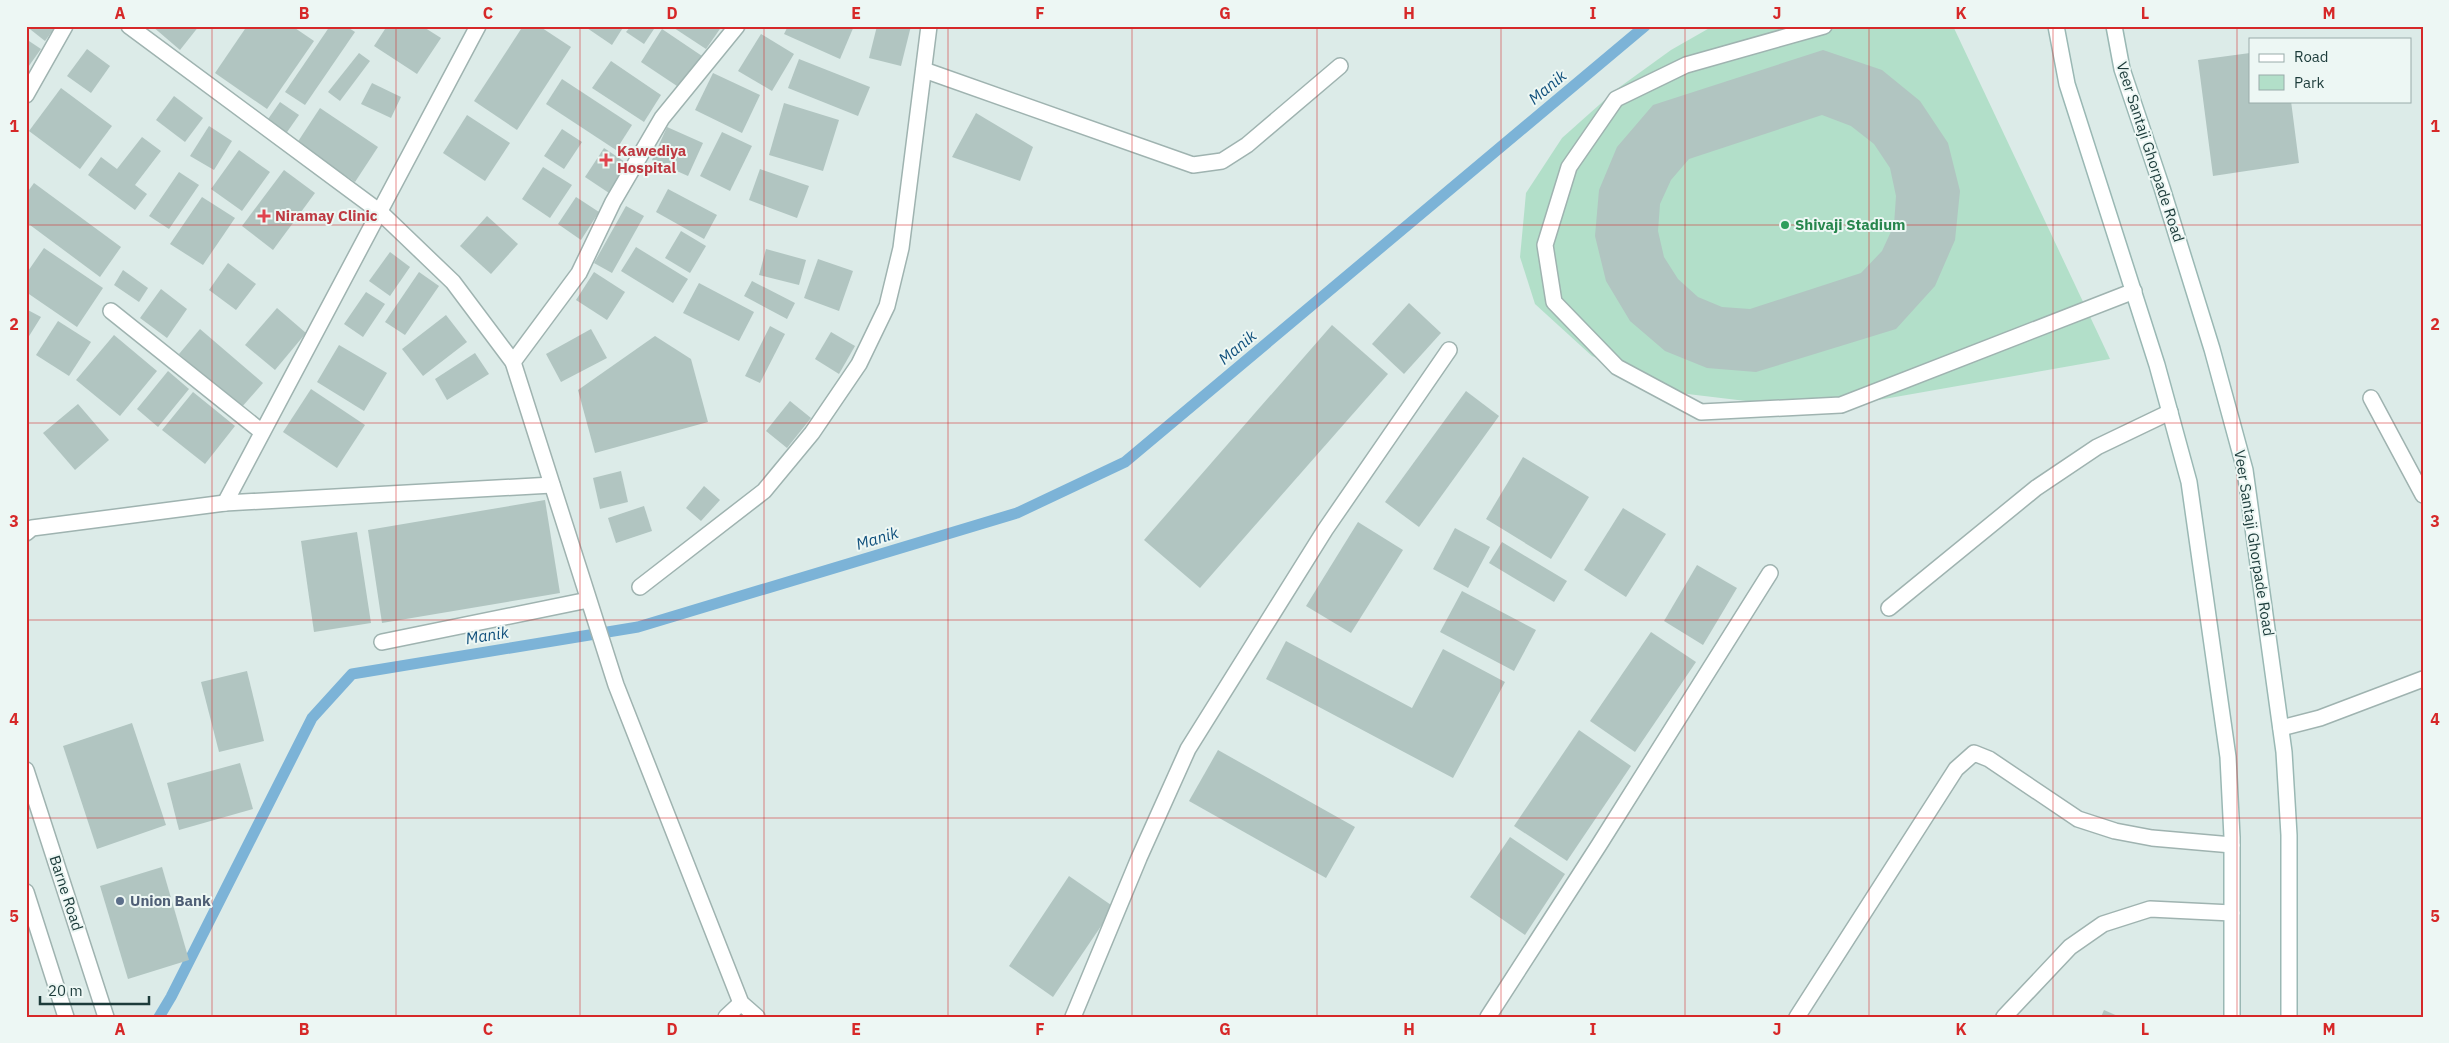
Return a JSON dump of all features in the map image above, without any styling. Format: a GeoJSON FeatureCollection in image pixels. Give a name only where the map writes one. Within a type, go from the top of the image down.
{"type":"FeatureCollection","features":[{"type":"Feature","properties":{"kind":"street"},"geometry":{"type":"LineString","coordinates":[[26,96],[64,26]]}},
{"type":"Feature","properties":{"kind":"street"},"geometry":{"type":"LineString","coordinates":[[128,26],[380,212],[452,282],[513,362],[616,685],[741,1003],[757,1017]]}},
{"type":"Feature","properties":{"kind":"street"},"geometry":{"type":"LineString","coordinates":[[225,503],[478,26]]}},
{"type":"Feature","properties":{"kind":"street"},"geometry":{"type":"LineString","coordinates":[[513,362],[579,273],[613,202],[662,118],[737,26]]}},
{"type":"Feature","properties":{"kind":"street"},"geometry":{"type":"LineString","coordinates":[[640,587],[764,491],[812,433],[859,364],[887,306],[901,248],[928,26]]}},
{"type":"Feature","properties":{"kind":"street"},"geometry":{"type":"LineString","coordinates":[[1824,26],[1686,65],[1616,99],[1569,167],[1545,245],[1554,302],[1617,367],[1701,412],[1841,405],[2134,291]]}},
{"type":"Feature","properties":{"kind":"street"},"geometry":{"type":"LineString","coordinates":[[2056,26],[2067,84],[2134,291],[2189,482],[2228,758],[2232,845],[2232,1017]]}},
{"type":"Feature","properties":{"kind":"street","name":"Veer Santaji Ghorpade Road"},"geometry":{"type":"LineString","coordinates":[[2114,26],[2122,69],[2162,188],[2209,339],[2245,470],[2281,728],[2289,836],[2289,1017]]}},
{"type":"Feature","properties":{"kind":"street"},"geometry":{"type":"LineString","coordinates":[[924,70],[1193,165],[1222,161],[1247,145],[1340,66]]}},
{"type":"Feature","properties":{"kind":"street"},"geometry":{"type":"LineString","coordinates":[[111,311],[262,432]]}},
{"type":"Feature","properties":{"kind":"street"},"geometry":{"type":"LineString","coordinates":[[1073,1017],[1139,858],[1188,749],[1325,530],[1449,350]]}},
{"type":"Feature","properties":{"kind":"street"},"geometry":{"type":"LineString","coordinates":[[2371,398],[2423,495]]}},
{"type":"Feature","properties":{"kind":"street"},"geometry":{"type":"LineString","coordinates":[[1889,608],[2036,488],[2098,447],[2170,412]]}},
{"type":"Feature","properties":{"kind":"street"},"geometry":{"type":"LineString","coordinates":[[26,533],[32,528],[225,503],[552,485]]}},
{"type":"Feature","properties":{"kind":"street"},"geometry":{"type":"LineString","coordinates":[[1488,1017],[1770,573]]}},
{"type":"Feature","properties":{"kind":"street"},"geometry":{"type":"LineString","coordinates":[[382,642],[588,600]]}},
{"type":"Feature","properties":{"kind":"street"},"geometry":{"type":"LineString","coordinates":[[2281,728],[2320,718],[2423,679]]}},
{"type":"Feature","properties":{"kind":"street"},"geometry":{"type":"LineString","coordinates":[[1797,1017],[1956,769],[1974,753],[1989,759],[2078,819],[2115,831],[2152,838],[2232,845]]}},
{"type":"Feature","properties":{"kind":"street","name":"Barne Road"},"geometry":{"type":"LineString","coordinates":[[26,770],[106,1017]]}},
{"type":"Feature","properties":{"kind":"street"},"geometry":{"type":"LineString","coordinates":[[26,892],[66,1017]]}},
{"type":"Feature","properties":{"kind":"street"},"geometry":{"type":"LineString","coordinates":[[2004,1017],[2070,947],[2103,924],[2150,909],[2232,913]]}},
{"type":"Feature","properties":{"kind":"street"},"geometry":{"type":"LineString","coordinates":[[726,1017],[741,1003]]}},
{"type":"Feature","properties":{"kind":"green space","name":"Shivaji Stadium"},"geometry":{"type":"Polygon","coordinates":[[[1713,26],[1953,26],[2110,359],[1867,402],[1771,404],[1671,392],[1592,356],[1535,304],[1520,257],[1526,193],[1562,138],[1617,89],[1671,50],[1713,26]]]}},
{"type":"Feature","properties":{"kind":"building"},"geometry":{"type":"Polygon","coordinates":[[[26,26],[56,26],[45,41],[26,26]]]}},
{"type":"Feature","properties":{"kind":"building"},"geometry":{"type":"Polygon","coordinates":[[[152,26],[199,26],[180,50],[152,26]]]}},
{"type":"Feature","properties":{"kind":"building"},"geometry":{"type":"Polygon","coordinates":[[[247,26],[292,26],[314,41],[267,109],[215,73],[247,26]]]}},
{"type":"Feature","properties":{"kind":"building"},"geometry":{"type":"Polygon","coordinates":[[[330,26],[346,26],[355,32],[305,105],[285,92],[330,26]]]}},
{"type":"Feature","properties":{"kind":"building"},"geometry":{"type":"Polygon","coordinates":[[[387,26],[422,26],[441,38],[417,74],[374,46],[387,26]]]}},
{"type":"Feature","properties":{"kind":"building"},"geometry":{"type":"Polygon","coordinates":[[[523,26],[539,26],[571,47],[517,130],[474,101],[523,26]]]}},
{"type":"Feature","properties":{"kind":"building"},"geometry":{"type":"Polygon","coordinates":[[[584,26],[624,26],[612,45],[584,26]]]}},
{"type":"Feature","properties":{"kind":"building"},"geometry":{"type":"Polygon","coordinates":[[[631,26],[656,26],[644,44],[626,32],[631,26]]]}},
{"type":"Feature","properties":{"kind":"building"},"geometry":{"type":"Polygon","coordinates":[[[671,26],[722,26],[706,49],[671,26]]]}},
{"type":"Feature","properties":{"kind":"building"},"geometry":{"type":"Polygon","coordinates":[[[788,26],[854,26],[840,59],[784,34],[788,26]]]}},
{"type":"Feature","properties":{"kind":"building"},"geometry":{"type":"Polygon","coordinates":[[[877,26],[911,26],[901,66],[869,58],[877,26]]]}},
{"type":"Feature","properties":{"kind":"building"},"geometry":{"type":"Polygon","coordinates":[[[662,29],[702,56],[680,88],[641,62],[662,29]]]}},
{"type":"Feature","properties":{"kind":"building"},"geometry":{"type":"Polygon","coordinates":[[[761,34],[794,54],[772,91],[738,71],[761,34]]]}},
{"type":"Feature","properties":{"kind":"building"},"geometry":{"type":"Polygon","coordinates":[[[26,39],[41,49],[26,70],[26,39]]]}},
{"type":"Feature","properties":{"kind":"building"},"geometry":{"type":"Polygon","coordinates":[[[87,49],[110,66],[91,93],[67,76],[87,49]]]}},
{"type":"Feature","properties":{"kind":"building"},"geometry":{"type":"Polygon","coordinates":[[[1823,50],[1882,70],[1920,101],[1948,143],[1960,191],[1955,240],[1935,286],[1896,329],[1756,372],[1707,368],[1665,351],[1630,321],[1606,281],[1595,236],[1599,190],[1617,147],[1653,105],[1823,50]],[[1822,115],[1689,159],[1671,180],[1660,204],[1658,231],[1664,257],[1678,279],[1698,297],[1722,307],[1750,309],[1861,273],[1882,251],[1894,225],[1896,196],[1890,168],[1874,144],[1851,126],[1822,115]]]}},
{"type":"Feature","properties":{"kind":"building"},"geometry":{"type":"Polygon","coordinates":[[[359,53],[370,61],[340,101],[328,92],[359,53]]]}},
{"type":"Feature","properties":{"kind":"building"},"geometry":{"type":"Polygon","coordinates":[[[2249,53],[2249,102],[2291,102],[2299,163],[2213,176],[2198,60],[2249,53]]]}},
{"type":"Feature","properties":{"kind":"building"},"geometry":{"type":"Polygon","coordinates":[[[799,59],[870,87],[858,116],[788,88],[799,59]]]}},
{"type":"Feature","properties":{"kind":"building"},"geometry":{"type":"Polygon","coordinates":[[[611,61],[661,95],[644,122],[592,88],[611,61]]]}},
{"type":"Feature","properties":{"kind":"building"},"geometry":{"type":"Polygon","coordinates":[[[713,73],[760,95],[742,133],[695,110],[713,73]]]}},
{"type":"Feature","properties":{"kind":"building"},"geometry":{"type":"Polygon","coordinates":[[[562,79],[632,125],[616,150],[546,104],[562,79]]]}},
{"type":"Feature","properties":{"kind":"building"},"geometry":{"type":"Polygon","coordinates":[[[372,83],[401,97],[391,118],[361,104],[372,83]]]}},
{"type":"Feature","properties":{"kind":"building"},"geometry":{"type":"Polygon","coordinates":[[[61,88],[112,126],[80,169],[29,131],[61,88]]]}},
{"type":"Feature","properties":{"kind":"building"},"geometry":{"type":"Polygon","coordinates":[[[174,96],[203,118],[185,142],[156,120],[174,96]]]}},
{"type":"Feature","properties":{"kind":"building"},"geometry":{"type":"Polygon","coordinates":[[[280,102],[299,115],[285,135],[266,122],[280,102]]]}},
{"type":"Feature","properties":{"kind":"building"},"geometry":{"type":"Polygon","coordinates":[[[784,103],[839,120],[823,171],[769,155],[784,103]]]}},
{"type":"Feature","properties":{"kind":"building"},"geometry":{"type":"Polygon","coordinates":[[[320,108],[378,147],[355,182],[297,143],[320,108]]]}},
{"type":"Feature","properties":{"kind":"building"},"geometry":{"type":"Polygon","coordinates":[[[976,113],[1033,147],[1020,181],[952,157],[976,113]]]}},
{"type":"Feature","properties":{"kind":"building"},"geometry":{"type":"Polygon","coordinates":[[[467,115],[510,143],[485,181],[443,153],[467,115]]]}},
{"type":"Feature","properties":{"kind":"building"},"geometry":{"type":"Polygon","coordinates":[[[209,126],[232,141],[214,170],[190,156],[209,126]]]}},
{"type":"Feature","properties":{"kind":"building"},"geometry":{"type":"Polygon","coordinates":[[[667,127],[703,143],[688,176],[652,160],[667,127]]]}},
{"type":"Feature","properties":{"kind":"building"},"geometry":{"type":"Polygon","coordinates":[[[562,129],[582,142],[564,169],[544,156],[562,129]]]}},
{"type":"Feature","properties":{"kind":"building"},"geometry":{"type":"Polygon","coordinates":[[[722,132],[752,146],[730,191],[700,176],[722,132]]]}},
{"type":"Feature","properties":{"kind":"building"},"geometry":{"type":"Polygon","coordinates":[[[142,137],[161,151],[135,185],[147,194],[135,210],[88,175],[101,157],[117,169],[142,137]]]}},
{"type":"Feature","properties":{"kind":"building"},"geometry":{"type":"Polygon","coordinates":[[[604,148],[628,164],[609,193],[585,177],[604,148]]]}},
{"type":"Feature","properties":{"kind":"building"},"geometry":{"type":"Polygon","coordinates":[[[239,150],[270,172],[242,211],[211,189],[239,150]]]}},
{"type":"Feature","properties":{"kind":"building"},"geometry":{"type":"Polygon","coordinates":[[[543,167],[572,185],[550,218],[522,199],[543,167]]]}},
{"type":"Feature","properties":{"kind":"building"},"geometry":{"type":"Polygon","coordinates":[[[760,169],[809,186],[797,218],[749,200],[760,169]]]}},
{"type":"Feature","properties":{"kind":"building"},"geometry":{"type":"Polygon","coordinates":[[[284,170],[315,193],[273,250],[242,226],[284,170]]]}},
{"type":"Feature","properties":{"kind":"building"},"geometry":{"type":"Polygon","coordinates":[[[179,172],[199,185],[169,229],[149,216],[179,172]]]}},
{"type":"Feature","properties":{"kind":"building"},"geometry":{"type":"Polygon","coordinates":[[[34,183],[121,247],[100,277],[26,222],[26,194],[34,183]]]}},
{"type":"Feature","properties":{"kind":"building"},"geometry":{"type":"Polygon","coordinates":[[[668,189],[717,215],[704,239],[656,212],[668,189]]]}},
{"type":"Feature","properties":{"kind":"building"},"geometry":{"type":"Polygon","coordinates":[[[202,197],[235,218],[203,265],[170,244],[202,197]]]}},
{"type":"Feature","properties":{"kind":"building"},"geometry":{"type":"Polygon","coordinates":[[[576,197],[599,212],[581,240],[558,224],[576,197]]]}},
{"type":"Feature","properties":{"kind":"building"},"geometry":{"type":"Polygon","coordinates":[[[626,206],[644,216],[612,273],[594,263],[626,206]]]}},
{"type":"Feature","properties":{"kind":"building"},"geometry":{"type":"Polygon","coordinates":[[[487,216],[518,244],[491,274],[460,246],[487,216]]]}},
{"type":"Feature","properties":{"kind":"building"},"geometry":{"type":"Polygon","coordinates":[[[681,231],[706,246],[690,273],[665,258],[681,231]]]}},
{"type":"Feature","properties":{"kind":"building"},"geometry":{"type":"Polygon","coordinates":[[[636,247],[688,279],[673,303],[621,271],[636,247]]]}},
{"type":"Feature","properties":{"kind":"building"},"geometry":{"type":"Polygon","coordinates":[[[44,248],[103,288],[77,327],[26,292],[26,274],[44,248]]]}},
{"type":"Feature","properties":{"kind":"building"},"geometry":{"type":"Polygon","coordinates":[[[766,249],[806,260],[799,285],[759,275],[766,249]]]}},
{"type":"Feature","properties":{"kind":"building"},"geometry":{"type":"Polygon","coordinates":[[[390,252],[410,267],[390,296],[369,281],[390,252]]]}},
{"type":"Feature","properties":{"kind":"building"},"geometry":{"type":"Polygon","coordinates":[[[818,259],[853,271],[839,311],[804,298],[818,259]]]}},
{"type":"Feature","properties":{"kind":"building"},"geometry":{"type":"Polygon","coordinates":[[[228,263],[256,284],[236,310],[209,290],[228,263]]]}},
{"type":"Feature","properties":{"kind":"building"},"geometry":{"type":"Polygon","coordinates":[[[123,270],[148,288],[139,302],[114,285],[123,270]]]}},
{"type":"Feature","properties":{"kind":"building"},"geometry":{"type":"Polygon","coordinates":[[[419,272],[439,286],[405,335],[385,322],[419,272]]]}},
{"type":"Feature","properties":{"kind":"building"},"geometry":{"type":"Polygon","coordinates":[[[594,272],[625,292],[607,320],[576,300],[594,272]]]}},
{"type":"Feature","properties":{"kind":"building"},"geometry":{"type":"Polygon","coordinates":[[[752,281],[795,303],[787,319],[744,296],[752,281]]]}},
{"type":"Feature","properties":{"kind":"building"},"geometry":{"type":"Polygon","coordinates":[[[699,283],[754,312],[739,341],[683,313],[699,283]]]}},
{"type":"Feature","properties":{"kind":"building"},"geometry":{"type":"Polygon","coordinates":[[[161,289],[187,309],[167,338],[140,318],[161,289]]]}},
{"type":"Feature","properties":{"kind":"building"},"geometry":{"type":"Polygon","coordinates":[[[366,292],[385,304],[363,337],[344,324],[366,292]]]}},
{"type":"Feature","properties":{"kind":"building"},"geometry":{"type":"Polygon","coordinates":[[[1409,303],[1441,333],[1404,374],[1372,344],[1409,303]]]}},
{"type":"Feature","properties":{"kind":"building"},"geometry":{"type":"Polygon","coordinates":[[[277,308],[306,333],[275,370],[245,345],[277,308]]]}},
{"type":"Feature","properties":{"kind":"building"},"geometry":{"type":"Polygon","coordinates":[[[26,309],[41,317],[26,341],[26,309]]]}},
{"type":"Feature","properties":{"kind":"building"},"geometry":{"type":"Polygon","coordinates":[[[446,315],[467,342],[423,376],[402,349],[446,315]]]}},
{"type":"Feature","properties":{"kind":"building"},"geometry":{"type":"Polygon","coordinates":[[[58,321],[91,342],[69,376],[36,355],[58,321]]]}},
{"type":"Feature","properties":{"kind":"building"},"geometry":{"type":"Polygon","coordinates":[[[1332,325],[1388,374],[1200,588],[1144,540],[1332,325]]]}},
{"type":"Feature","properties":{"kind":"building"},"geometry":{"type":"Polygon","coordinates":[[[770,326],[785,334],[760,383],[745,376],[770,326]]]}},
{"type":"Feature","properties":{"kind":"building"},"geometry":{"type":"Polygon","coordinates":[[[200,329],[263,383],[241,408],[179,354],[200,329]]]}},
{"type":"Feature","properties":{"kind":"building"},"geometry":{"type":"Polygon","coordinates":[[[591,329],[607,358],[561,382],[546,354],[591,329]]]}},
{"type":"Feature","properties":{"kind":"building"},"geometry":{"type":"Polygon","coordinates":[[[831,332],[855,346],[839,374],[815,359],[831,332]]]}},
{"type":"Feature","properties":{"kind":"building"},"geometry":{"type":"Polygon","coordinates":[[[114,335],[157,371],[120,416],[76,380],[114,335]]]}},
{"type":"Feature","properties":{"kind":"building"},"geometry":{"type":"Polygon","coordinates":[[[655,336],[691,359],[708,422],[595,453],[578,390],[655,336]]]}},
{"type":"Feature","properties":{"kind":"building"},"geometry":{"type":"Polygon","coordinates":[[[339,345],[387,373],[364,411],[317,382],[339,345]]]}},
{"type":"Feature","properties":{"kind":"building"},"geometry":{"type":"Polygon","coordinates":[[[475,353],[489,374],[447,400],[435,379],[475,353]]]}},
{"type":"Feature","properties":{"kind":"building"},"geometry":{"type":"Polygon","coordinates":[[[168,371],[189,389],[158,427],[137,409],[168,371]]]}},
{"type":"Feature","properties":{"kind":"building"},"geometry":{"type":"Polygon","coordinates":[[[311,389],[365,425],[337,468],[283,432],[311,389]]]}},
{"type":"Feature","properties":{"kind":"building"},"geometry":{"type":"Polygon","coordinates":[[[1466,391],[1499,416],[1419,527],[1385,502],[1466,391]]]}},
{"type":"Feature","properties":{"kind":"building"},"geometry":{"type":"Polygon","coordinates":[[[193,392],[235,426],[205,464],[162,430],[193,392]]]}},
{"type":"Feature","properties":{"kind":"building"},"geometry":{"type":"Polygon","coordinates":[[[790,401],[811,418],[787,448],[766,431],[790,401]]]}},
{"type":"Feature","properties":{"kind":"building"},"geometry":{"type":"Polygon","coordinates":[[[78,404],[109,440],[75,470],[43,433],[78,404]]]}},
{"type":"Feature","properties":{"kind":"building"},"geometry":{"type":"Polygon","coordinates":[[[1523,457],[1589,497],[1551,559],[1486,519],[1523,457]]]}},
{"type":"Feature","properties":{"kind":"building"},"geometry":{"type":"Polygon","coordinates":[[[621,471],[628,502],[600,509],[593,478],[621,471]]]}},
{"type":"Feature","properties":{"kind":"building"},"geometry":{"type":"Polygon","coordinates":[[[704,486],[720,500],[701,521],[686,508],[704,486]]]}},
{"type":"Feature","properties":{"kind":"building"},"geometry":{"type":"Polygon","coordinates":[[[545,500],[560,593],[382,623],[368,530],[545,500]]]}},
{"type":"Feature","properties":{"kind":"building"},"geometry":{"type":"Polygon","coordinates":[[[644,506],[652,531],[616,543],[608,518],[644,506]]]}},
{"type":"Feature","properties":{"kind":"building"},"geometry":{"type":"Polygon","coordinates":[[[1623,508],[1666,534],[1626,597],[1584,570],[1623,508]]]}},
{"type":"Feature","properties":{"kind":"building"},"geometry":{"type":"Polygon","coordinates":[[[1358,522],[1403,550],[1351,633],[1306,606],[1358,522]]]}},
{"type":"Feature","properties":{"kind":"building"},"geometry":{"type":"Polygon","coordinates":[[[1455,528],[1490,547],[1468,588],[1433,569],[1455,528]]]}},
{"type":"Feature","properties":{"kind":"building"},"geometry":{"type":"Polygon","coordinates":[[[357,532],[371,623],[314,632],[301,541],[357,532]]]}},
{"type":"Feature","properties":{"kind":"building"},"geometry":{"type":"Polygon","coordinates":[[[1502,542],[1567,581],[1554,602],[1489,563],[1502,542]]]}},
{"type":"Feature","properties":{"kind":"building"},"geometry":{"type":"Polygon","coordinates":[[[1697,565],[1737,588],[1703,645],[1664,621],[1697,565]]]}},
{"type":"Feature","properties":{"kind":"building"},"geometry":{"type":"Polygon","coordinates":[[[1462,591],[1536,630],[1514,671],[1440,632],[1462,591]]]}},
{"type":"Feature","properties":{"kind":"building"},"geometry":{"type":"Polygon","coordinates":[[[1651,632],[1696,662],[1635,752],[1590,721],[1651,632]]]}},
{"type":"Feature","properties":{"kind":"building"},"geometry":{"type":"Polygon","coordinates":[[[1286,641],[1412,708],[1443,649],[1505,682],[1453,778],[1266,679],[1286,641]]]}},
{"type":"Feature","properties":{"kind":"building"},"geometry":{"type":"Polygon","coordinates":[[[247,671],[264,741],[219,752],[201,682],[247,671]]]}},
{"type":"Feature","properties":{"kind":"building"},"geometry":{"type":"Polygon","coordinates":[[[132,723],[166,825],[97,849],[63,746],[132,723]]]}},
{"type":"Feature","properties":{"kind":"building"},"geometry":{"type":"Polygon","coordinates":[[[1579,730],[1631,766],[1567,861],[1514,826],[1579,730]]]}},
{"type":"Feature","properties":{"kind":"building"},"geometry":{"type":"Polygon","coordinates":[[[1218,750],[1355,827],[1326,878],[1189,801],[1218,750]]]}},
{"type":"Feature","properties":{"kind":"building"},"geometry":{"type":"Polygon","coordinates":[[[240,763],[253,809],[179,830],[167,783],[240,763]]]}},
{"type":"Feature","properties":{"kind":"building"},"geometry":{"type":"Polygon","coordinates":[[[1510,837],[1565,874],[1525,935],[1470,897],[1510,837]]]}},
{"type":"Feature","properties":{"kind":"building"},"geometry":{"type":"Polygon","coordinates":[[[162,867],[189,960],[128,979],[100,886],[162,867]]]}},
{"type":"Feature","properties":{"kind":"building"},"geometry":{"type":"Polygon","coordinates":[[[1069,876],[1114,907],[1053,997],[1009,966],[1069,876]]]}},
{"type":"Feature","properties":{"kind":"building"},"geometry":{"type":"Polygon","coordinates":[[[2104,1010],[2120,1017],[2101,1017],[2104,1010]]]}},
{"type":"Feature","properties":{"kind":"waterway","name":"Manik"},"geometry":{"type":"LineString","coordinates":[[159,1017],[171,997],[312,718],[352,674],[638,627],[1017,513],[1125,462],[1645,26]]}},
{"type":"Feature","properties":{"kind":"place","name":"Kawediya Hospital"},"geometry":{"type":"Point","coordinates":[606,160]}},
{"type":"Feature","properties":{"kind":"place","name":"Niramay Clinic"},"geometry":{"type":"Point","coordinates":[264,216]}},
{"type":"Feature","properties":{"kind":"place","name":"Shivaji Stadium"},"geometry":{"type":"Point","coordinates":[1785,225]}},
{"type":"Feature","properties":{"kind":"place","name":"Union Bank"},"geometry":{"type":"Point","coordinates":[120,901]}}]}
